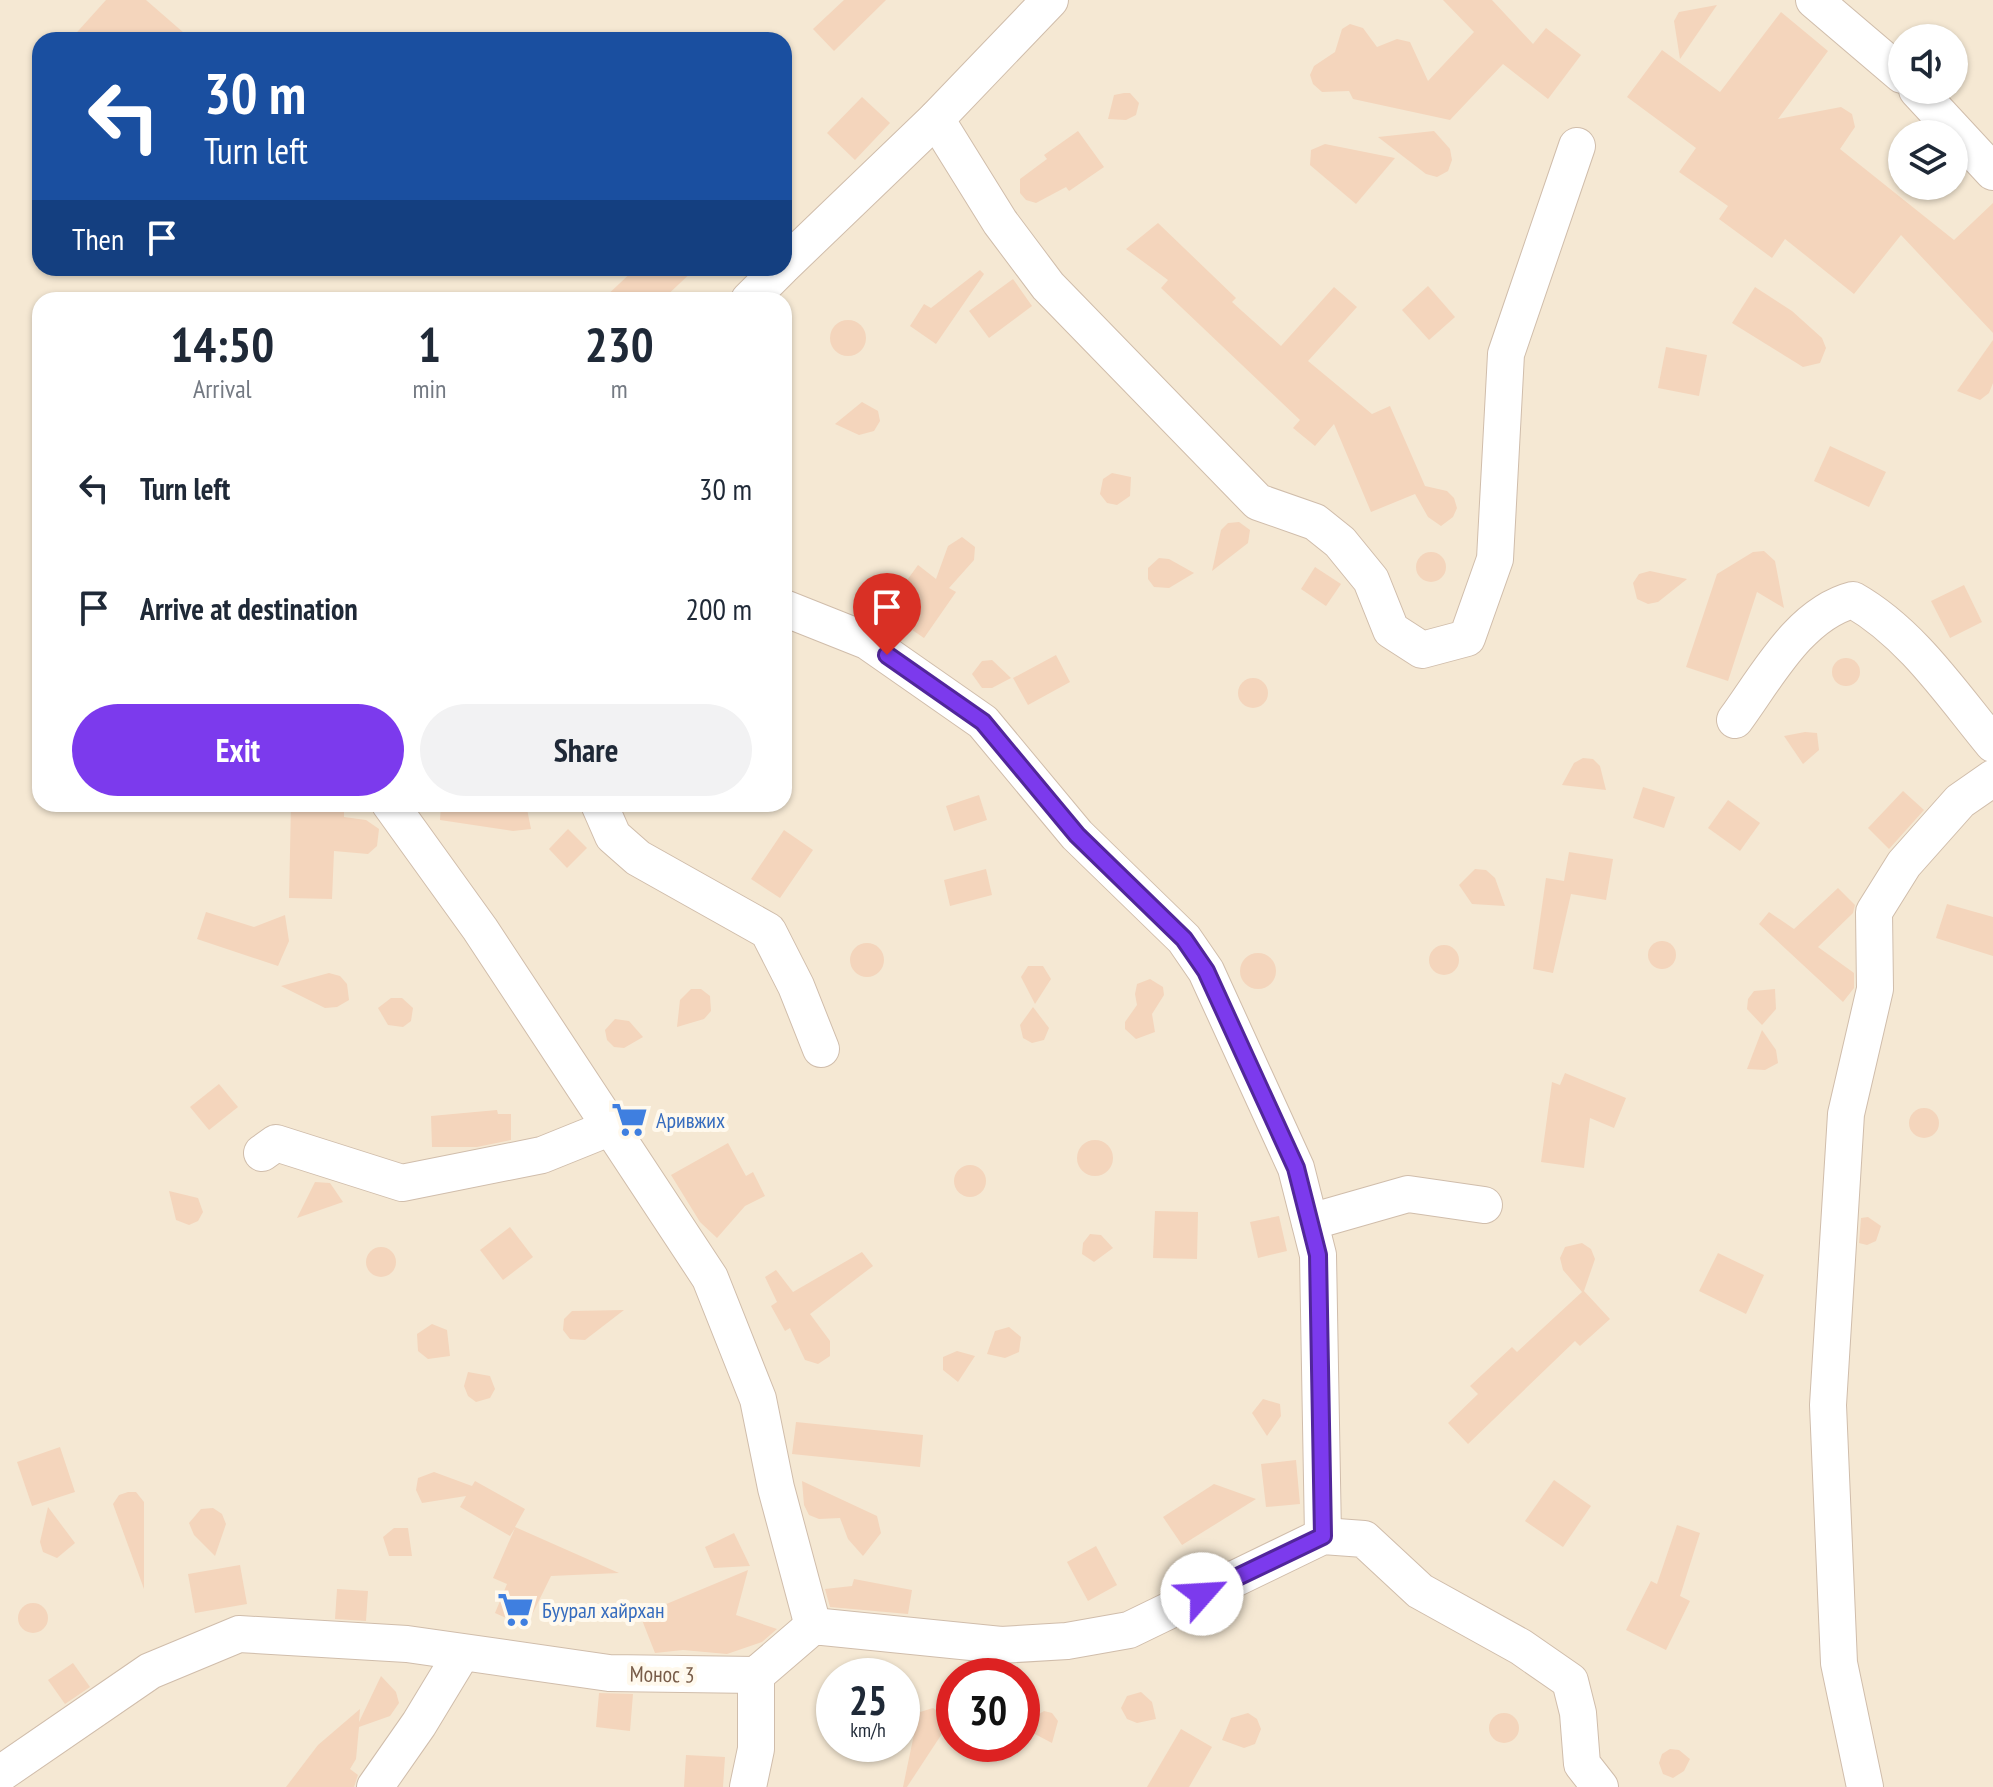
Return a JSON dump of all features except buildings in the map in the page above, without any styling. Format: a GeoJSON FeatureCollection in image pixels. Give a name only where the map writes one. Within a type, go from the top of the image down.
{"type":"FeatureCollection","features":[{"type":"Feature","properties":{"kind":"street"},"geometry":{"type":"LineString","coordinates":[[792,258],[936,119],[1050,0]]}},
{"type":"Feature","properties":{"kind":"street"},"geometry":{"type":"LineString","coordinates":[[1814,0],[1888,63]]}},
{"type":"Feature","properties":{"kind":"street"},"geometry":{"type":"LineString","coordinates":[[1930,104],[1993,172]]}},
{"type":"Feature","properties":{"kind":"street"},"geometry":{"type":"LineString","coordinates":[[936,119],[986,201],[1048,286],[1258,502],[1315,522],[1340,542],[1371,580],[1391,630],[1422,650],[1467,638],[1495,559],[1506,354],[1577,146]]}},
{"type":"Feature","properties":{"kind":"street"},"geometry":{"type":"LineString","coordinates":[[757,292],[774,276]]}},
{"type":"Feature","properties":{"kind":"street"},"geometry":{"type":"LineString","coordinates":[[1735,720],[1785,652],[1813,621],[1832,606],[1853,600],[1879,615],[1934,671],[1993,744]]}},
{"type":"Feature","properties":{"kind":"street"},"geometry":{"type":"LineString","coordinates":[[792,611],[867,641],[983,722],[1077,835],[1184,939],[1206,971],[1296,1168],[1318,1255],[1323,1536]]}},
{"type":"Feature","properties":{"kind":"street"},"geometry":{"type":"LineString","coordinates":[[1865,1787],[1839,1663],[1828,1405],[1846,1114],[1875,989],[1874,912],[1904,864],[1960,801],[1993,778]]}},
{"type":"Feature","properties":{"kind":"street"},"geometry":{"type":"LineString","coordinates":[[396,812],[480,929],[710,1278],[758,1399],[776,1488],[813,1626]]}},
{"type":"Feature","properties":{"kind":"street"},"geometry":{"type":"LineString","coordinates":[[602,812],[613,836],[638,858],[768,931],[796,986],[821,1049]]}},
{"type":"Feature","properties":{"kind":"street"},"geometry":{"type":"LineString","coordinates":[[262,1153],[276,1143],[402,1183],[542,1155],[609,1128]]}},
{"type":"Feature","properties":{"kind":"street"},"geometry":{"type":"LineString","coordinates":[[1310,1222],[1408,1194],[1484,1205]]}},
{"type":"Feature","properties":{"kind":"street"},"geometry":{"type":"LineString","coordinates":[[748,1787],[756,1749],[756,1675],[813,1626],[1001,1645],[1067,1641],[1129,1630],[1323,1536],[1364,1539],[1420,1591],[1521,1647],[1570,1681],[1578,1713],[1582,1764],[1600,1787]]}},
{"type":"Feature","properties":{"kind":"street","name":"Монос 3"},"geometry":{"type":"LineString","coordinates":[[0,1774],[150,1671],[239,1634],[407,1644],[609,1673],[756,1675]]}},
{"type":"Feature","properties":{"kind":"street"},"geometry":{"type":"LineString","coordinates":[[375,1787],[419,1724],[462,1653]]}},
{"type":"Feature","properties":{"kind":"shaded area"},"geometry":{"type":"Polygon","coordinates":[[[0,0],[1993,0],[1993,1787],[0,1787],[0,0]]]}},
{"type":"Feature","properties":{"kind":"place","name":"Аривжих"},"geometry":{"type":"Point","coordinates":[630,1120]}},
{"type":"Feature","properties":{"kind":"place","name":"Буурал хайрхан"},"geometry":{"type":"Point","coordinates":[516,1610]}},
{"type":"Feature","properties":{"kind":"route"},"geometry":{"type":"LineString","coordinates":[[887,655],[983,722],[1077,835],[1184,939],[1206,971],[1224,1007],[1246,1063],[1296,1168],[1318,1255],[1323,1536],[1202,1594]]}}]}
